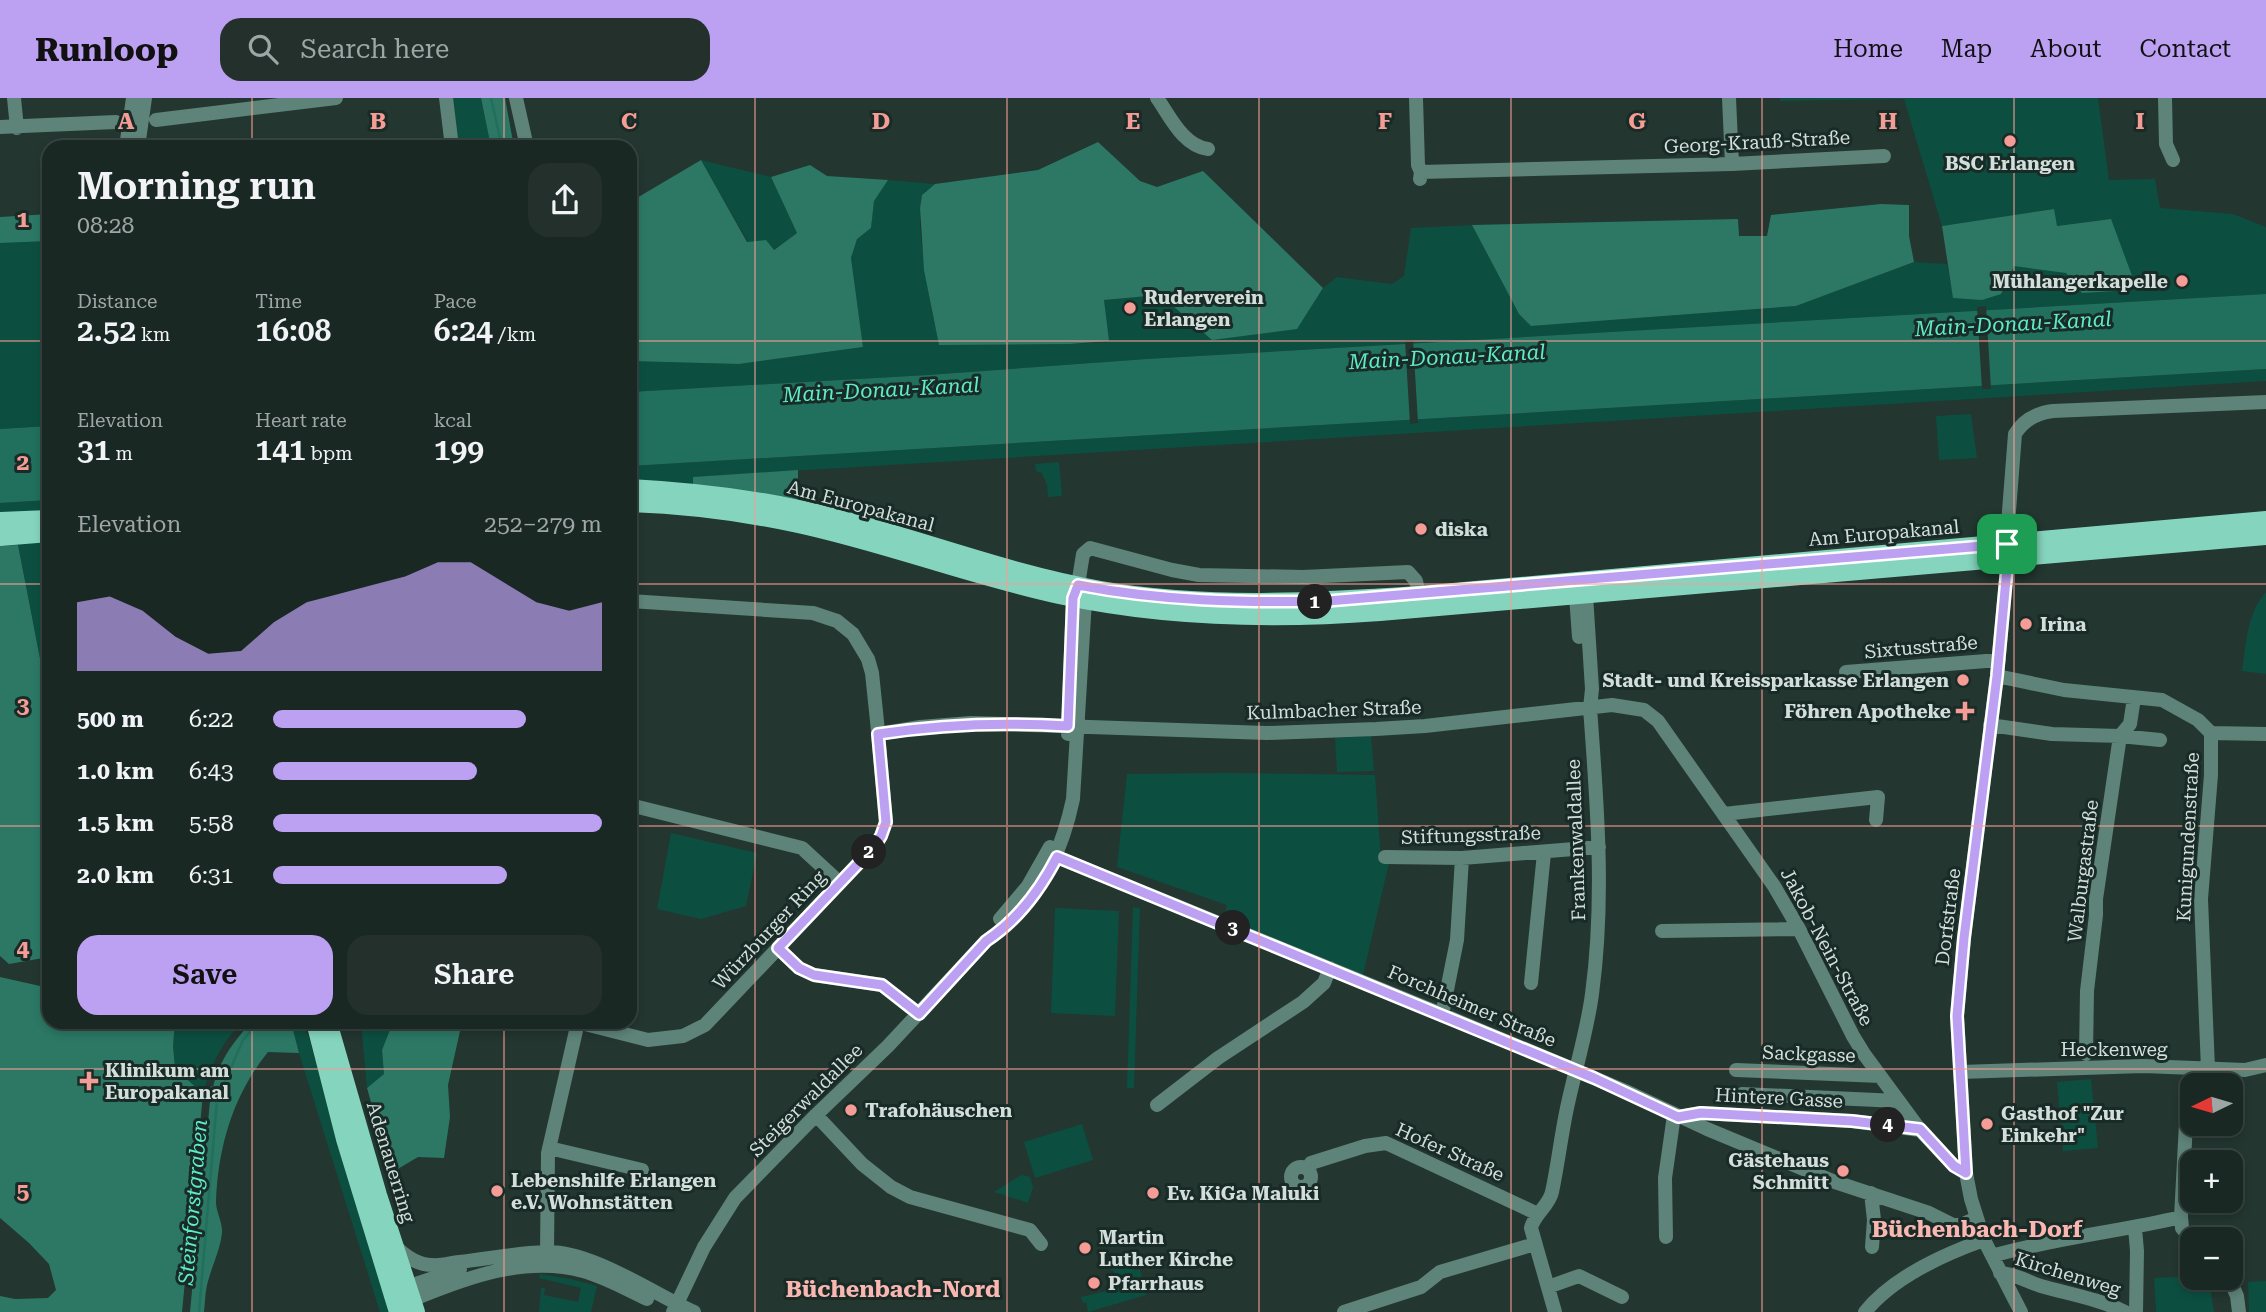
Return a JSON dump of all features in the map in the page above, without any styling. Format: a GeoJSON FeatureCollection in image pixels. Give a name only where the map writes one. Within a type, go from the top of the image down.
{"type":"FeatureCollection","features":[{"type":"Feature","properties":{"kind":"main road","name":"Am Europakanal"},"geometry":{"type":"LineString","coordinates":[[637,488],[679,490],[801,509],[1019,572],[1079,594],[1264,603],[1419,595],[1581,591]]}},
{"type":"Feature","properties":{"kind":"main road","name":"Am Europakanal"},"geometry":{"type":"LineString","coordinates":[[637,503],[677,505],[799,524],[989,578],[1179,613],[1272,617],[1336,615],[2007,551]]}},
{"type":"Feature","properties":{"kind":"main road"},"geometry":{"type":"LineString","coordinates":[[2007,551],[2266,520]]}},
{"type":"Feature","properties":{"kind":"main road"},"geometry":{"type":"LineString","coordinates":[[0,521],[42,527]]}},
{"type":"Feature","properties":{"kind":"main road"},"geometry":{"type":"LineString","coordinates":[[0,537],[42,529]]}},
{"type":"Feature","properties":{"kind":"main road"},"geometry":{"type":"LineString","coordinates":[[2007,551],[2266,536]]}},
{"type":"Feature","properties":{"kind":"main road","name":"Adenauerring"},"geometry":{"type":"LineString","coordinates":[[317,1029],[345,1139],[406,1302]]}},
{"type":"Feature","properties":{"kind":"main road","name":"Adenauerring"},"geometry":{"type":"LineString","coordinates":[[330,1029],[394,1245],[406,1302]]}},
{"type":"Feature","properties":{"kind":"street"},"geometry":{"type":"LineString","coordinates":[[14,98],[17,128]]}},
{"type":"Feature","properties":{"kind":"street"},"geometry":{"type":"LineString","coordinates":[[127,140],[133,98]]}},
{"type":"Feature","properties":{"kind":"street"},"geometry":{"type":"LineString","coordinates":[[139,140],[145,98]]}},
{"type":"Feature","properties":{"kind":"street"},"geometry":{"type":"LineString","coordinates":[[156,120],[336,98]]}},
{"type":"Feature","properties":{"kind":"street"},"geometry":{"type":"LineString","coordinates":[[446,98],[451,140]]}},
{"type":"Feature","properties":{"kind":"street"},"geometry":{"type":"LineString","coordinates":[[516,98],[525,140]]}},
{"type":"Feature","properties":{"kind":"street"},"geometry":{"type":"LineString","coordinates":[[1157,98],[1187,140],[1199,148],[1208,149]]}},
{"type":"Feature","properties":{"kind":"street","name":"Georg-Krauß-Straße"},"geometry":{"type":"LineString","coordinates":[[1416,98],[1418,165],[1421,176],[1884,156]]}},
{"type":"Feature","properties":{"kind":"street"},"geometry":{"type":"LineString","coordinates":[[1729,98],[1732,164]]}},
{"type":"Feature","properties":{"kind":"street"},"geometry":{"type":"LineString","coordinates":[[2165,98],[2166,144],[2174,160]]}},
{"type":"Feature","properties":{"kind":"street"},"geometry":{"type":"LineString","coordinates":[[0,127],[116,122]]}},
{"type":"Feature","properties":{"kind":"street","name":"Dorfstraße"},"geometry":{"type":"LineString","coordinates":[[2021,1312],[1984,1240],[1966,1173],[1957,1016],[1997,676],[2015,434],[2031,417],[2053,411],[2266,402]]}},
{"type":"Feature","properties":{"kind":"street"},"geometry":{"type":"LineString","coordinates":[[1079,594],[1083,554],[1090,548],[1199,575],[1303,577],[1408,572],[1416,581],[1419,595]]}},
{"type":"Feature","properties":{"kind":"street","name":"Frankenwaldallee"},"geometry":{"type":"LineString","coordinates":[[1538,1214],[1551,1195],[1586,1027],[1593,984],[1600,889],[1590,708],[1592,690],[1581,591]]}},
{"type":"Feature","properties":{"kind":"street","name":"Steigerwaldallee"},"geometry":{"type":"LineString","coordinates":[[673,1309],[704,1247],[735,1198],[919,1014],[986,941],[1000,932],[1045,881],[1052,855],[1068,825],[1073,799],[1073,727],[1079,594]]}},
{"type":"Feature","properties":{"kind":"street","name":"Würzburger Ring"},"geometry":{"type":"LineString","coordinates":[[605,1029],[648,1040],[683,1036],[705,1025],[874,847],[886,822],[872,673],[853,634],[837,621],[813,613],[637,601]]}},
{"type":"Feature","properties":{"kind":"street","name":"Sixtusstraße"},"geometry":{"type":"LineString","coordinates":[[1846,672],[1998,660]]}},
{"type":"Feature","properties":{"kind":"street"},"geometry":{"type":"LineString","coordinates":[[1997,676],[2064,690],[2162,701],[2198,720],[2211,733],[2266,734]]}},
{"type":"Feature","properties":{"kind":"street","name":"Walburgastraße"},"geometry":{"type":"LineString","coordinates":[[2086,1054],[2087,991],[2096,899],[2120,736],[2130,724],[2134,698]]}},
{"type":"Feature","properties":{"kind":"street","name":"Jakob-Nein-Straße"},"geometry":{"type":"LineString","coordinates":[[1590,708],[1612,705],[1631,707],[1651,715],[1690,764],[1774,886],[1800,929],[1853,1036],[1880,1076],[1920,1129],[1954,1166],[1966,1173]]}},
{"type":"Feature","properties":{"kind":"street","name":"Kulmbacher Straße"},"geometry":{"type":"LineString","coordinates":[[878,734],[971,723],[1267,733],[1416,727],[1590,708]]}},
{"type":"Feature","properties":{"kind":"street"},"geometry":{"type":"LineString","coordinates":[[1990,724],[2052,734],[2160,740]]}},
{"type":"Feature","properties":{"kind":"street","name":"Kunigundenstraße"},"geometry":{"type":"LineString","coordinates":[[2208,1069],[2202,899],[2211,775],[2211,733]]}},
{"type":"Feature","properties":{"kind":"street"},"geometry":{"type":"LineString","coordinates":[[1724,814],[1878,797],[1876,820]]}},
{"type":"Feature","properties":{"kind":"street"},"geometry":{"type":"LineString","coordinates":[[637,807],[802,848],[840,883]]}},
{"type":"Feature","properties":{"kind":"street","name":"Stiftungsstraße"},"geometry":{"type":"LineString","coordinates":[[1385,857],[1462,858],[1599,847]]}},
{"type":"Feature","properties":{"kind":"street"},"geometry":{"type":"LineString","coordinates":[[1531,983],[1544,853]]}},
{"type":"Feature","properties":{"kind":"street","name":"Forchheimer Straße"},"geometry":{"type":"LineString","coordinates":[[1052,855],[1442,1014],[1810,1171],[1929,1213],[1953,1225],[1961,1225],[1976,1218]]}},
{"type":"Feature","properties":{"kind":"street"},"geometry":{"type":"LineString","coordinates":[[1442,1014],[1457,940],[1462,858]]}},
{"type":"Feature","properties":{"kind":"street"},"geometry":{"type":"LineString","coordinates":[[1662,931],[1800,929]]}},
{"type":"Feature","properties":{"kind":"street"},"geometry":{"type":"LineString","coordinates":[[778,948],[799,968],[814,975],[882,985],[919,1014]]}},
{"type":"Feature","properties":{"kind":"street"},"geometry":{"type":"LineString","coordinates":[[1157,1105],[1217,1058],[1303,1003],[1324,983],[1331,968]]}},
{"type":"Feature","properties":{"kind":"street"},"geometry":{"type":"LineString","coordinates":[[547,1252],[549,1147],[576,1029]]}},
{"type":"Feature","properties":{"kind":"street","name":"Heckenweg"},"geometry":{"type":"LineString","coordinates":[[1961,1072],[2143,1066],[2245,1070],[2266,1065]]}},
{"type":"Feature","properties":{"kind":"street"},"geometry":{"type":"LineString","coordinates":[[2182,1227],[2186,1123],[2193,1069]]}},
{"type":"Feature","properties":{"kind":"street","name":"Sackgasse"},"geometry":{"type":"LineString","coordinates":[[1736,1070],[1880,1076]]}},
{"type":"Feature","properties":{"kind":"street"},"geometry":{"type":"LineString","coordinates":[[1742,1094],[1898,1101]]}},
{"type":"Feature","properties":{"kind":"street","name":"Hintere Gasse"},"geometry":{"type":"LineString","coordinates":[[1676,1116],[1701,1113],[1852,1121],[1920,1129]]}},
{"type":"Feature","properties":{"kind":"street"},"geometry":{"type":"LineString","coordinates":[[816,1115],[862,1164],[891,1187],[910,1197],[1030,1230],[1041,1244]]}},
{"type":"Feature","properties":{"kind":"street"},"geometry":{"type":"LineString","coordinates":[[1666,1237],[1665,1178],[1676,1116]]}},
{"type":"Feature","properties":{"kind":"street","name":"Hofer Straße"},"geometry":{"type":"LineString","coordinates":[[1307,1169],[1311,1163],[1377,1143],[1386,1143],[1538,1214]]}},
{"type":"Feature","properties":{"kind":"street"},"geometry":{"type":"LineString","coordinates":[[549,1147],[642,1170]]}},
{"type":"Feature","properties":{"kind":"street"},"geometry":{"type":"LineString","coordinates":[[1871,1193],[1874,1220],[1871,1247]]}},
{"type":"Feature","properties":{"kind":"street"},"geometry":{"type":"LineString","coordinates":[[1538,1214],[1531,1228],[1555,1312]]}},
{"type":"Feature","properties":{"kind":"street"},"geometry":{"type":"LineString","coordinates":[[1992,1256],[2071,1237],[2135,1228],[2181,1217]]}},
{"type":"Feature","properties":{"kind":"street"},"geometry":{"type":"LineString","coordinates":[[2135,1228],[2136,1312]]}},
{"type":"Feature","properties":{"kind":"street"},"geometry":{"type":"LineString","coordinates":[[1865,1312],[1876,1298],[1900,1279],[1984,1240]]}},
{"type":"Feature","properties":{"kind":"street"},"geometry":{"type":"LineString","coordinates":[[1345,1312],[1421,1287],[1440,1272],[1535,1244]]}},
{"type":"Feature","properties":{"kind":"street"},"geometry":{"type":"LineString","coordinates":[[394,1245],[402,1254],[431,1265],[547,1252],[583,1259],[606,1268],[673,1309]]}},
{"type":"Feature","properties":{"kind":"street"},"geometry":{"type":"LineString","coordinates":[[406,1302],[491,1258]]}},
{"type":"Feature","properties":{"kind":"street"},"geometry":{"type":"LineString","coordinates":[[406,1302],[509,1268],[550,1265],[593,1274],[673,1309],[694,1312]]}},
{"type":"Feature","properties":{"kind":"street","name":"Kirchenweg"},"geometry":{"type":"LineString","coordinates":[[2000,1273],[2020,1276],[2038,1285],[2106,1303],[2125,1312]]}},
{"type":"Feature","properties":{"kind":"street"},"geometry":{"type":"LineString","coordinates":[[1548,1287],[1579,1276],[1622,1297]]}},
{"type":"Feature","properties":{"kind":"street"},"geometry":{"type":"LineString","coordinates":[[2234,1290],[2239,1312]]}},
{"type":"Feature","properties":{"kind":"shaded area"},"geometry":{"type":"Polygon","coordinates":[[[452,98],[481,98],[490,140],[455,140],[452,98]]]}},
{"type":"Feature","properties":{"kind":"shaded area"},"geometry":{"type":"Polygon","coordinates":[[[481,98],[505,98],[513,140],[490,140],[481,98]]]}},
{"type":"Feature","properties":{"kind":"shaded area"},"geometry":{"type":"Polygon","coordinates":[[[1780,98],[2098,98],[2109,180],[2155,179],[2160,208],[2233,214],[2266,227],[2266,294],[637,392],[637,361],[739,364],[863,347],[851,258],[857,238],[871,228],[874,200],[888,180],[935,184],[923,195],[920,223],[929,292],[940,345],[1108,342],[1104,300],[1170,294],[1297,329],[1323,288],[1337,277],[1392,284],[1404,276],[1411,228],[1472,225],[1519,314],[1531,326],[1796,306],[1914,262],[1947,264],[1954,298],[2006,266],[2110,219],[2056,226],[2053,209],[1942,226],[1904,99],[1780,101],[1780,98]]]}},
{"type":"Feature","properties":{"kind":"shaded area"},"geometry":{"type":"Polygon","coordinates":[[[1098,142],[1140,181],[1157,187],[1203,171],[1323,288],[1297,329],[1212,340],[1172,305],[1170,294],[1104,300],[1109,341],[939,345],[924,270],[920,208],[922,195],[935,184],[1038,170],[1098,142]]]}},
{"type":"Feature","properties":{"kind":"shaded area"},"geometry":{"type":"Polygon","coordinates":[[[701,160],[771,177],[797,233],[773,250],[748,242],[701,160]]]}},
{"type":"Feature","properties":{"kind":"shaded area"},"geometry":{"type":"Polygon","coordinates":[[[701,160],[747,242],[766,240],[774,250],[797,233],[771,177],[810,165],[827,176],[888,180],[874,201],[871,228],[857,239],[851,258],[863,347],[739,364],[637,361],[637,198],[701,160]]]}},
{"type":"Feature","properties":{"kind":"shaded area"},"geometry":{"type":"Polygon","coordinates":[[[1881,204],[1909,205],[1909,236],[1914,262],[1796,306],[1531,326],[1519,314],[1472,225],[1738,219],[1739,236],[1767,236],[1771,215],[1881,204]]]}},
{"type":"Feature","properties":{"kind":"shaded area"},"geometry":{"type":"Polygon","coordinates":[[[2054,209],[2057,226],[2111,219],[2135,284],[2131,290],[2082,293],[2066,273],[2014,266],[2001,294],[1982,300],[1953,298],[1942,226],[2054,209]]]}},
{"type":"Feature","properties":{"kind":"shaded area"},"geometry":{"type":"Polygon","coordinates":[[[42,214],[42,241],[0,243],[0,217],[42,214]]]}},
{"type":"Feature","properties":{"kind":"shaded area"},"geometry":{"type":"Polygon","coordinates":[[[42,241],[42,426],[0,429],[0,243],[42,241]]]}},
{"type":"Feature","properties":{"kind":"shaded area"},"geometry":{"type":"Polygon","coordinates":[[[2266,369],[2266,381],[694,477],[692,487],[637,505],[637,466],[2266,369]]]}},
{"type":"Feature","properties":{"kind":"shaded area"},"geometry":{"type":"Polygon","coordinates":[[[1971,414],[1977,458],[1939,460],[1936,416],[1971,414]]]}},
{"type":"Feature","properties":{"kind":"shaded area"},"geometry":{"type":"Polygon","coordinates":[[[1059,462],[1062,496],[1048,497],[1047,485],[1042,473],[1036,471],[1035,464],[1059,462]]]}},
{"type":"Feature","properties":{"kind":"shaded area"},"geometry":{"type":"Polygon","coordinates":[[[798,470],[798,504],[693,487],[693,477],[798,470]]]}},
{"type":"Feature","properties":{"kind":"shaded area"},"geometry":{"type":"Polygon","coordinates":[[[42,500],[42,669],[18,545],[0,546],[0,503],[42,500]]]}},
{"type":"Feature","properties":{"kind":"shaded area"},"geometry":{"type":"Polygon","coordinates":[[[18,545],[42,669],[42,958],[9,964],[0,956],[0,546],[18,545]]]}},
{"type":"Feature","properties":{"kind":"shaded area"},"geometry":{"type":"Polygon","coordinates":[[[2266,592],[2266,674],[2242,671],[2251,619],[2266,592]]]}},
{"type":"Feature","properties":{"kind":"shaded area"},"geometry":{"type":"Polygon","coordinates":[[[1371,736],[1374,771],[1337,772],[1335,738],[1371,736]]]}},
{"type":"Feature","properties":{"kind":"shaded area"},"geometry":{"type":"Polygon","coordinates":[[[1127,774],[1375,775],[1381,861],[1389,863],[1363,975],[1223,919],[1227,905],[1117,867],[1127,774]]]}},
{"type":"Feature","properties":{"kind":"shaded area"},"geometry":{"type":"Polygon","coordinates":[[[671,833],[757,853],[746,906],[701,919],[657,909],[671,833]]]}},
{"type":"Feature","properties":{"kind":"shaded area"},"geometry":{"type":"Polygon","coordinates":[[[1133,907],[1140,908],[1134,1088],[1127,1088],[1133,907]]]}},
{"type":"Feature","properties":{"kind":"shaded area"},"geometry":{"type":"Polygon","coordinates":[[[1055,908],[1119,911],[1115,1016],[1051,1013],[1055,908]]]}},
{"type":"Feature","properties":{"kind":"shaded area","name":"Klinikum am Europakanal"},"geometry":{"type":"Polygon","coordinates":[[[0,977],[42,986],[42,1029],[174,1029],[175,1068],[203,1094],[182,1312],[0,1312],[0,1296],[15,1299],[48,1298],[56,1290],[49,1264],[0,1218],[0,977]]]}},
{"type":"Feature","properties":{"kind":"shaded area"},"geometry":{"type":"Polygon","coordinates":[[[174,1029],[236,1029],[218,1055],[203,1094],[175,1068],[174,1029]]]}},
{"type":"Feature","properties":{"kind":"shaded area"},"geometry":{"type":"Polygon","coordinates":[[[245,1029],[293,1029],[299,1053],[268,1052],[245,1086],[237,1104],[224,1142],[217,1182],[216,1202],[222,1229],[221,1240],[207,1285],[204,1312],[190,1312],[210,1101],[216,1077],[235,1041],[245,1029]]]}},
{"type":"Feature","properties":{"kind":"shaded area"},"geometry":{"type":"Polygon","coordinates":[[[293,1029],[304,1029],[315,1060],[320,1060],[394,1312],[380,1312],[293,1029]]]}},
{"type":"Feature","properties":{"kind":"shaded area"},"geometry":{"type":"Polygon","coordinates":[[[362,1029],[390,1029],[382,1050],[384,1074],[367,1088],[362,1029]]]}},
{"type":"Feature","properties":{"kind":"shaded area"},"geometry":{"type":"Polygon","coordinates":[[[390,1029],[460,1029],[448,1085],[450,1117],[444,1158],[418,1157],[391,1173],[367,1088],[384,1074],[382,1050],[390,1029]]]}},
{"type":"Feature","properties":{"kind":"shaded area"},"geometry":{"type":"Polygon","coordinates":[[[2091,1079],[2098,1148],[2063,1151],[2057,1082],[2091,1079]]]}},
{"type":"Feature","properties":{"kind":"shaded area"},"geometry":{"type":"Polygon","coordinates":[[[1082,1124],[1093,1160],[1035,1178],[1024,1142],[1082,1124]]]}},
{"type":"Feature","properties":{"kind":"shaded area"},"geometry":{"type":"Polygon","coordinates":[[[1021,1175],[1030,1177],[1033,1187],[1028,1203],[994,1192],[1021,1175]]]}},
{"type":"Feature","properties":{"kind":"shaded area"},"geometry":{"type":"Polygon","coordinates":[[[1123,1263],[1140,1270],[1146,1295],[1088,1312],[1086,1302],[1083,1303],[1081,1297],[1115,1289],[1113,1281],[1116,1278],[1109,1267],[1123,1263]]]}},
{"type":"Feature","properties":{"kind":"shaded area"},"geometry":{"type":"Polygon","coordinates":[[[540,1274],[597,1286],[591,1312],[539,1312],[541,1288],[545,1288],[544,1295],[578,1302],[581,1288],[539,1278],[540,1274]]]}},
{"type":"Feature","properties":{"kind":"shaded area"},"geometry":{"type":"Polygon","coordinates":[[[2180,1277],[2180,1290],[2211,1290],[2214,1312],[2156,1312],[2154,1278],[2180,1277]]]}},
{"type":"Feature","properties":{"kind":"shaded area"},"geometry":{"type":"Polygon","coordinates":[[[2266,1281],[2266,1312],[2249,1312],[2248,1282],[2266,1281]]]}},
{"type":"Feature","properties":{"kind":"water","name":"Main-Donau-Kanal"},"geometry":{"type":"Polygon","coordinates":[[[2266,294],[2266,369],[637,466],[637,392],[2266,294]]]}},
{"type":"Feature","properties":{"kind":"water"},"geometry":{"type":"Polygon","coordinates":[[[42,426],[42,500],[0,503],[0,429],[42,426]]]}},
{"type":"Feature","properties":{"kind":"pier"},"geometry":{"type":"Polygon","coordinates":[[[1986,306],[1991,389],[1982,389],[1977,307],[1986,306]]]}},
{"type":"Feature","properties":{"kind":"pier"},"geometry":{"type":"Polygon","coordinates":[[[1405,340],[1413,340],[1418,423],[1410,424],[1405,340]]]}},
{"type":"Feature","properties":{"kind":"waterway","name":"Steinforstgraben"},"geometry":{"type":"LineString","coordinates":[[491,98],[500,140]]}},
{"type":"Feature","properties":{"kind":"waterway","name":"Steinforstgraben"},"geometry":{"type":"LineString","coordinates":[[199,1312],[217,1100],[243,1040],[253,1029]]}},
{"type":"Feature","properties":{"kind":"waterway"},"geometry":{"type":"LineString","coordinates":[[211,1088],[222,1086]]}},
{"type":"Feature","properties":{"kind":"place","name":"BSC Erlangen"},"geometry":{"type":"Point","coordinates":[2010,141]}},
{"type":"Feature","properties":{"kind":"place","name":"Mühlangerkapelle"},"geometry":{"type":"Point","coordinates":[2182,281]}},
{"type":"Feature","properties":{"kind":"place","name":"Ruderverein Erlangen"},"geometry":{"type":"Point","coordinates":[1130,308]}},
{"type":"Feature","properties":{"kind":"place","name":"diska"},"geometry":{"type":"Point","coordinates":[1421,529]}},
{"type":"Feature","properties":{"kind":"place","name":"Irina"},"geometry":{"type":"Point","coordinates":[2026,624]}},
{"type":"Feature","properties":{"kind":"place","name":"Stadt- und Kreissparkasse Erlangen"},"geometry":{"type":"Point","coordinates":[1963,680]}},
{"type":"Feature","properties":{"kind":"place","name":"Föhren Apotheke"},"geometry":{"type":"Point","coordinates":[1965,711]}},
{"type":"Feature","properties":{"kind":"place","name":"Klinikum am Europakanal"},"geometry":{"type":"Point","coordinates":[89,1081]}},
{"type":"Feature","properties":{"kind":"place","name":"Trafohäuschen"},"geometry":{"type":"Point","coordinates":[851,1110]}},
{"type":"Feature","properties":{"kind":"place","name":"Gasthof \"Zur Einkehr\""},"geometry":{"type":"Point","coordinates":[1987,1124]}},
{"type":"Feature","properties":{"kind":"place","name":"Gästehaus Schmitt"},"geometry":{"type":"Point","coordinates":[1843,1171]}},
{"type":"Feature","properties":{"kind":"place","name":"Lebenshilfe Erlangen e.V. Wohnstätten"},"geometry":{"type":"Point","coordinates":[497,1191]}},
{"type":"Feature","properties":{"kind":"place","name":"Ev. KiGa Maluki"},"geometry":{"type":"Point","coordinates":[1153,1193]}},
{"type":"Feature","properties":{"kind":"place","name":"Martin Luther Kirche"},"geometry":{"type":"Point","coordinates":[1085,1248]}},
{"type":"Feature","properties":{"kind":"place","name":"Pfarrhaus"},"geometry":{"type":"Point","coordinates":[1094,1283]}},
{"type":"Feature","properties":{"kind":"district","name":"Büchenbach-Dorf"},"geometry":{"type":"Point","coordinates":[1977,1229]}},
{"type":"Feature","properties":{"kind":"district","name":"Büchenbach-Nord"},"geometry":{"type":"Point","coordinates":[893,1289]}},
{"type":"Feature","properties":{"kind":"route"},"geometry":{"type":"LineString","coordinates":[[2007,544],[1997,676],[1964,938],[1957,1016],[1966,1173],[1954,1166],[1920,1129],[1852,1121],[1701,1113],[1678,1117],[1630,1093],[1057,857],[1045,881],[1030,901],[1000,932],[986,941],[919,1014],[882,985],[814,975],[799,968],[778,948],[874,847],[881,836],[886,822],[878,734],[971,723],[1068,726],[1073,598],[1078,585],[1154,596],[1227,602],[1328,601],[2007,544]]}}]}
